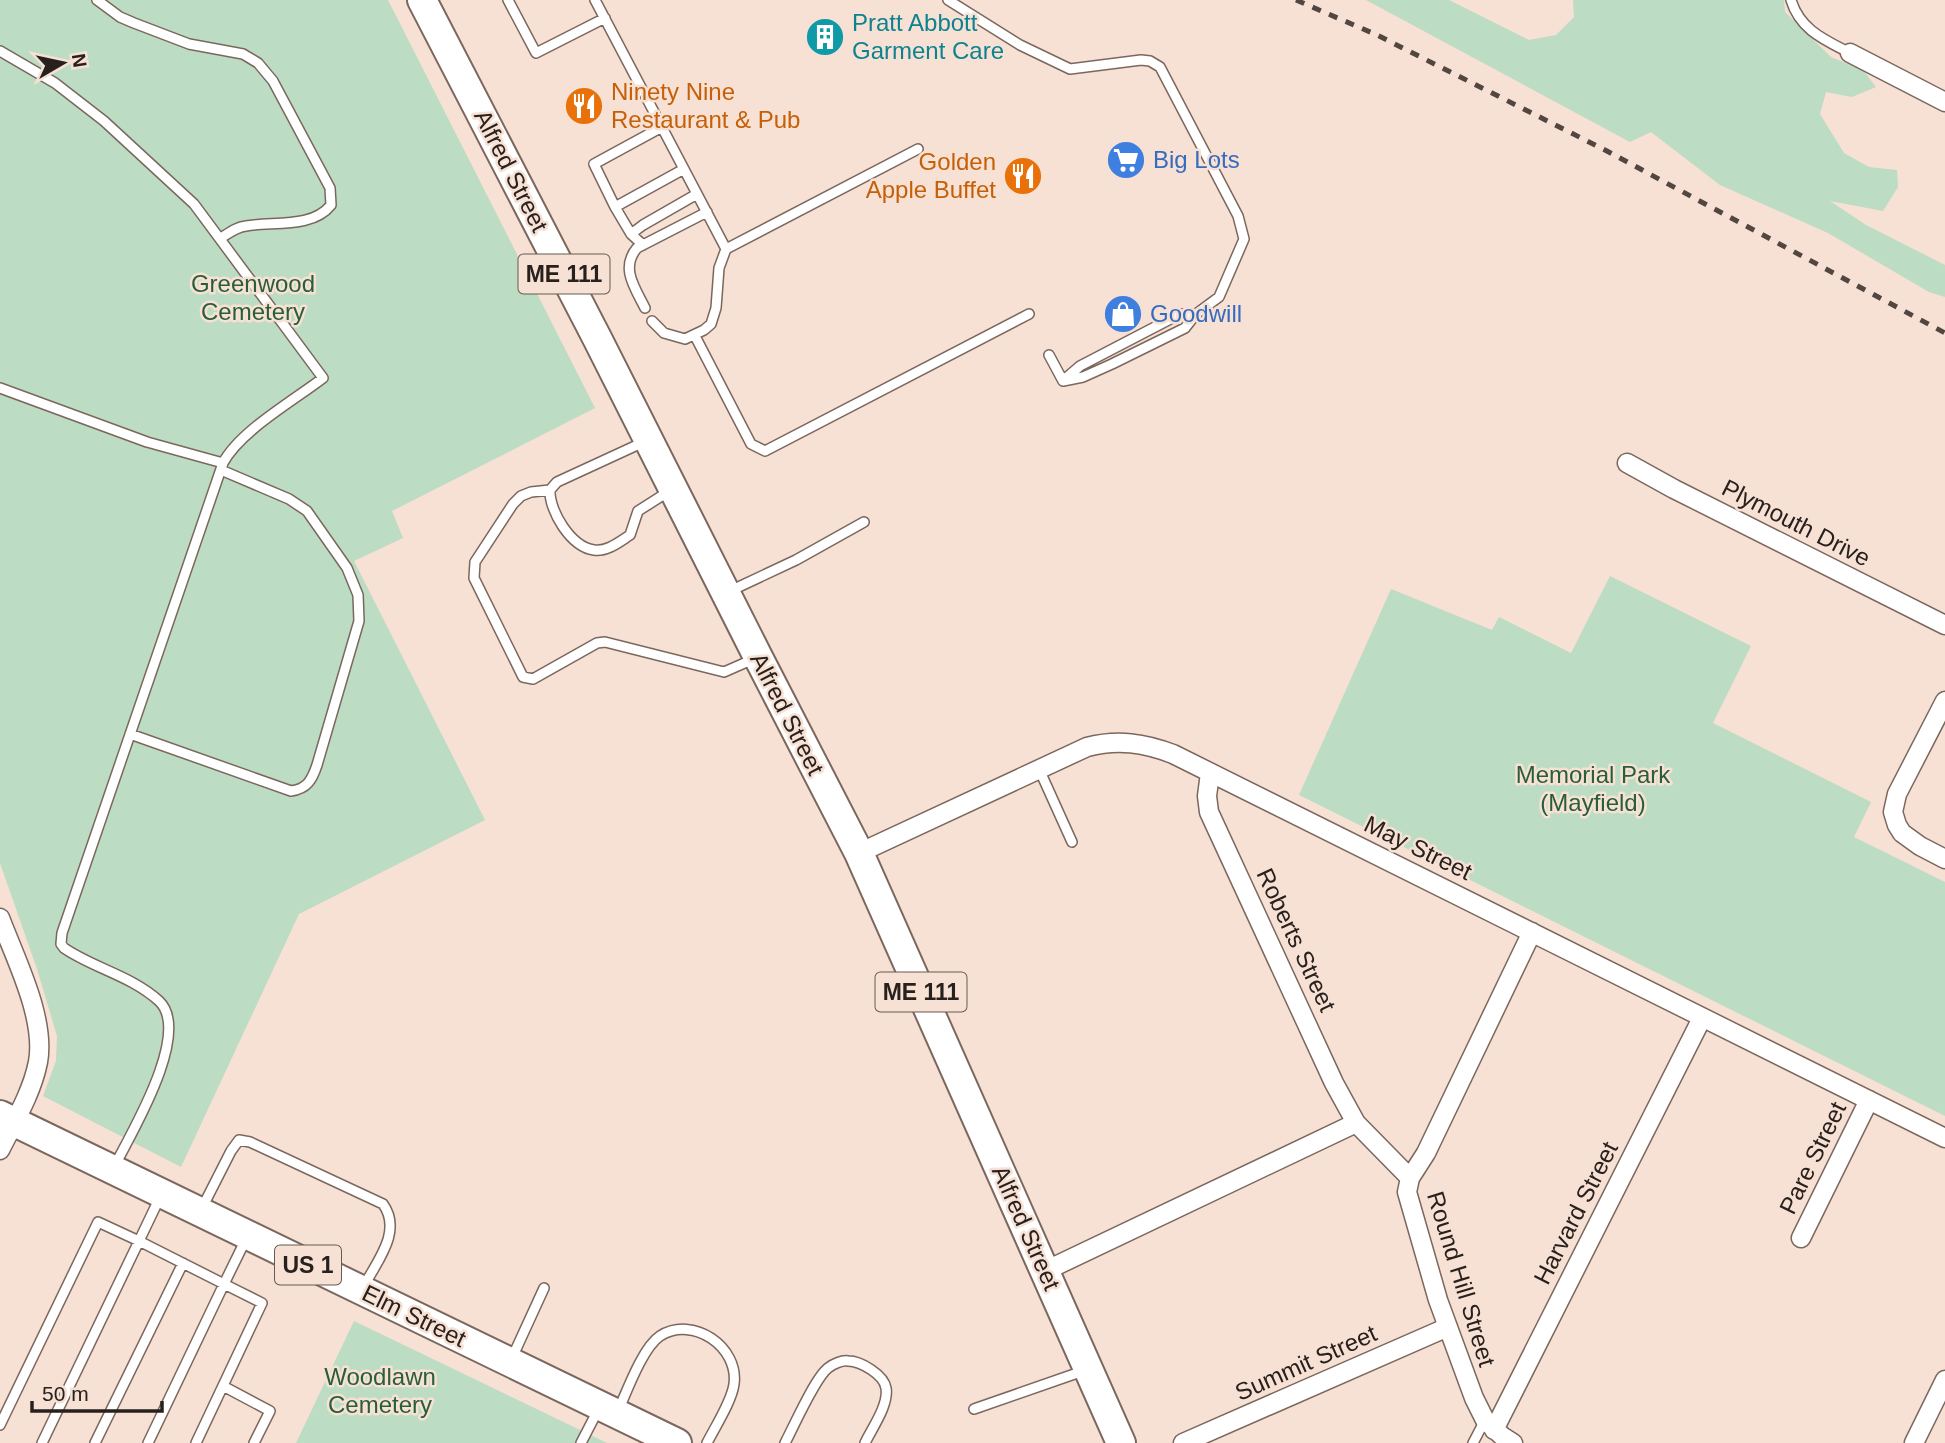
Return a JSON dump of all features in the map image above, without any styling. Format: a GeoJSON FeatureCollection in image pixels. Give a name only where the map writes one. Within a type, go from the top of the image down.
{"type":"FeatureCollection","features":[{"type":"Feature","properties":{"kind":"main road","name":"Alfred Street"},"geometry":{"type":"LineString","coordinates":[[422,0],[859,853],[1121,1443]]}},
{"type":"Feature","properties":{"kind":"main road","name":"Elm Street"},"geometry":{"type":"LineString","coordinates":[[7,1119],[677,1443]]}},
{"type":"Feature","properties":{"kind":"street"},"geometry":{"type":"LineString","coordinates":[[1850,53],[1945,102]]}},
{"type":"Feature","properties":{"kind":"street","name":"Plymouth Drive"},"geometry":{"type":"LineString","coordinates":[[1627,463],[1945,625]]}},
{"type":"Feature","properties":{"kind":"street"},"geometry":{"type":"LineString","coordinates":[[1945,701],[1897,794],[1894,805],[1895,820],[1902,833],[1945,859]]}},
{"type":"Feature","properties":{"kind":"street","name":"May Street"},"geometry":{"type":"LineString","coordinates":[[859,853],[1087,747],[1122,741],[1158,748],[1945,1138]]}},
{"type":"Feature","properties":{"kind":"street","name":"Roberts Street"},"geometry":{"type":"LineString","coordinates":[[1210,773],[1207,796],[1209,812],[1334,1083],[1356,1123],[1410,1178]]}},
{"type":"Feature","properties":{"kind":"street"},"geometry":{"type":"LineString","coordinates":[[0,918],[29,998],[39,1036],[34,1073],[7,1119],[0,1150]]}},
{"type":"Feature","properties":{"kind":"street","name":"Round Hill Street"},"geometry":{"type":"LineString","coordinates":[[1490,1425],[1474,1398],[1448,1327],[1407,1192],[1410,1178],[1426,1153],[1532,932]]}},
{"type":"Feature","properties":{"kind":"street","name":"Harvard Street"},"geometry":{"type":"LineString","coordinates":[[1490,1425],[1702,1018]]}},
{"type":"Feature","properties":{"kind":"street","name":"Pare Street"},"geometry":{"type":"LineString","coordinates":[[1801,1238],[1869,1100]]}},
{"type":"Feature","properties":{"kind":"street"},"geometry":{"type":"LineString","coordinates":[[1045,1271],[1356,1123]]}},
{"type":"Feature","properties":{"kind":"street","name":"Summit Street"},"geometry":{"type":"LineString","coordinates":[[1183,1443],[1448,1327]]}},
{"type":"Feature","properties":{"kind":"street"},"geometry":{"type":"LineString","coordinates":[[1914,1443],[1945,1380]]}},
{"type":"Feature","properties":{"kind":"street"},"geometry":{"type":"LineString","coordinates":[[1490,1425],[1513,1443]]}},
{"type":"Feature","properties":{"kind":"lane"},"geometry":{"type":"LineString","coordinates":[[97,0],[120,17],[134,23],[189,44],[243,54],[258,63],[273,81],[330,188],[331,205],[323,213],[291,222],[246,226],[221,238]]}},
{"type":"Feature","properties":{"kind":"lane"},"geometry":{"type":"LineString","coordinates":[[508,0],[536,53],[605,18]]}},
{"type":"Feature","properties":{"kind":"lane"},"geometry":{"type":"LineString","coordinates":[[596,0],[726,249]]}},
{"type":"Feature","properties":{"kind":"lane"},"geometry":{"type":"LineString","coordinates":[[948,0],[1020,45],[1070,69],[1141,60],[1150,61],[1160,67],[1238,215],[1244,239],[1219,297],[1196,314],[1180,314],[1080,366],[1063,381],[1049,355]]}},
{"type":"Feature","properties":{"kind":"lane"},"geometry":{"type":"LineString","coordinates":[[1791,0],[1806,27],[1850,53]]}},
{"type":"Feature","properties":{"kind":"lane"},"geometry":{"type":"LineString","coordinates":[[0,51],[55,83],[104,121],[194,204],[323,378],[240,439],[222,467],[61,940],[64,948],[141,988],[160,1001],[168,1013],[166,1054],[156,1081],[113,1170]]}},
{"type":"Feature","properties":{"kind":"lane"},"geometry":{"type":"LineString","coordinates":[[640,247],[593,164],[662,127]]}},
{"type":"Feature","properties":{"kind":"lane"},"geometry":{"type":"LineString","coordinates":[[655,320],[659,331],[673,337],[685,339],[695,336],[711,324],[715,314],[719,268],[726,249],[918,149]]}},
{"type":"Feature","properties":{"kind":"lane"},"geometry":{"type":"LineString","coordinates":[[615,206],[684,170]]}},
{"type":"Feature","properties":{"kind":"lane"},"geometry":{"type":"LineString","coordinates":[[631,234],[697,194]]}},
{"type":"Feature","properties":{"kind":"lane"},"geometry":{"type":"LineString","coordinates":[[648,306],[634,265],[640,247],[706,212]]}},
{"type":"Feature","properties":{"kind":"lane"},"geometry":{"type":"LineString","coordinates":[[695,336],[751,444],[765,451],[1028,314]]}},
{"type":"Feature","properties":{"kind":"lane"},"geometry":{"type":"LineString","coordinates":[[0,388],[222,467],[289,499],[307,511],[347,568],[358,595],[359,621],[317,765],[309,783],[302,789],[291,791],[130,734]]}},
{"type":"Feature","properties":{"kind":"lane"},"geometry":{"type":"LineString","coordinates":[[648,441],[557,482],[550,490],[550,503],[569,536],[591,550],[599,550],[606,549],[630,535],[638,511],[673,489]]}},
{"type":"Feature","properties":{"kind":"lane"},"geometry":{"type":"LineString","coordinates":[[550,490],[527,493],[513,503],[475,562],[473,570],[474,578],[523,677],[533,679],[597,643],[605,642],[724,672],[758,657]]}},
{"type":"Feature","properties":{"kind":"lane"},"geometry":{"type":"LineString","coordinates":[[726,594],[796,560],[864,522]]}},
{"type":"Feature","properties":{"kind":"lane"},"geometry":{"type":"LineString","coordinates":[[1039,769],[1072,842]]}},
{"type":"Feature","properties":{"kind":"lane"},"geometry":{"type":"LineString","coordinates":[[200,1213],[239,1140],[250,1142],[383,1204],[391,1215],[391,1235],[361,1291]]}},
{"type":"Feature","properties":{"kind":"lane"},"geometry":{"type":"LineString","coordinates":[[42,1443],[162,1194]]}},
{"type":"Feature","properties":{"kind":"lane"},"geometry":{"type":"LineString","coordinates":[[0,1425],[98,1222],[262,1303],[196,1443]]}},
{"type":"Feature","properties":{"kind":"lane"},"geometry":{"type":"LineString","coordinates":[[148,1443],[247,1236]]}},
{"type":"Feature","properties":{"kind":"lane"},"geometry":{"type":"LineString","coordinates":[[94,1443],[183,1263]]}},
{"type":"Feature","properties":{"kind":"lane"},"geometry":{"type":"LineString","coordinates":[[510,1363],[544,1289]]}},
{"type":"Feature","properties":{"kind":"lane"},"geometry":{"type":"LineString","coordinates":[[581,1443],[608,1410],[649,1347],[659,1336],[684,1329],[713,1339],[726,1350],[735,1370],[733,1390],[707,1443]]}},
{"type":"Feature","properties":{"kind":"lane"},"geometry":{"type":"LineString","coordinates":[[785,1443],[824,1372],[848,1361],[876,1373],[886,1388],[881,1408],[865,1443]]}},
{"type":"Feature","properties":{"kind":"lane"},"geometry":{"type":"LineString","coordinates":[[974,1409],[1088,1369]]}},
{"type":"Feature","properties":{"kind":"lane"},"geometry":{"type":"LineString","coordinates":[[223,1386],[270,1411],[254,1443]]}},
{"type":"Feature","properties":{"kind":"lane"},"geometry":{"type":"LineString","coordinates":[[1473,1443],[1490,1425]]}},
{"type":"Feature","properties":{"kind":"green space","name":"Greenwood Cemetery"},"geometry":{"type":"Polygon","coordinates":[[[0,0],[388,0],[595,408],[392,511],[403,538],[354,561],[485,820],[299,914],[181,1167],[43,1096],[56,1061],[57,1036],[0,863],[0,0]]]}},
{"type":"Feature","properties":{"kind":"green space"},"geometry":{"type":"Polygon","coordinates":[[[1366,0],[1449,0],[1529,40],[1556,35],[1574,17],[1573,0],[1784,0],[1785,12],[1831,57],[1863,70],[1876,87],[1852,97],[1826,92],[1820,114],[1844,153],[1869,167],[1897,170],[1898,187],[1883,211],[1830,201],[1866,225],[1945,265],[1945,297],[1929,292],[1828,233],[1720,185],[1651,132],[1630,142],[1366,0]]]}},
{"type":"Feature","properties":{"kind":"green space","name":"Memorial Park (Mayfield)"},"geometry":{"type":"Polygon","coordinates":[[[1610,576],[1751,646],[1713,723],[1871,802],[1854,837],[1945,882],[1945,1116],[1299,795],[1391,589],[1492,630],[1499,617],[1571,653],[1610,576]]]}},
{"type":"Feature","properties":{"kind":"green space","name":"Woodlawn Cemetery"},"geometry":{"type":"Polygon","coordinates":[[[354,1321],[607,1443],[296,1443],[354,1321]]]}},
{"type":"Feature","properties":{"kind":"railway"},"geometry":{"type":"LineString","coordinates":[[1296,0],[1377,35],[1605,150],[1945,333]]}},
{"type":"Feature","properties":{"kind":"place","name":"Pratt Abbott Garment Care"},"geometry":{"type":"Point","coordinates":[825,37]}},
{"type":"Feature","properties":{"kind":"place","name":"Ninety Nine Restaurant & Pub"},"geometry":{"type":"Point","coordinates":[584,106]}},
{"type":"Feature","properties":{"kind":"place","name":"Big Lots"},"geometry":{"type":"Point","coordinates":[1126,160]}},
{"type":"Feature","properties":{"kind":"place","name":"Golden Apple Buffet"},"geometry":{"type":"Point","coordinates":[1023,176]}},
{"type":"Feature","properties":{"kind":"place","name":"Goodwill"},"geometry":{"type":"Point","coordinates":[1123,314]}}]}
